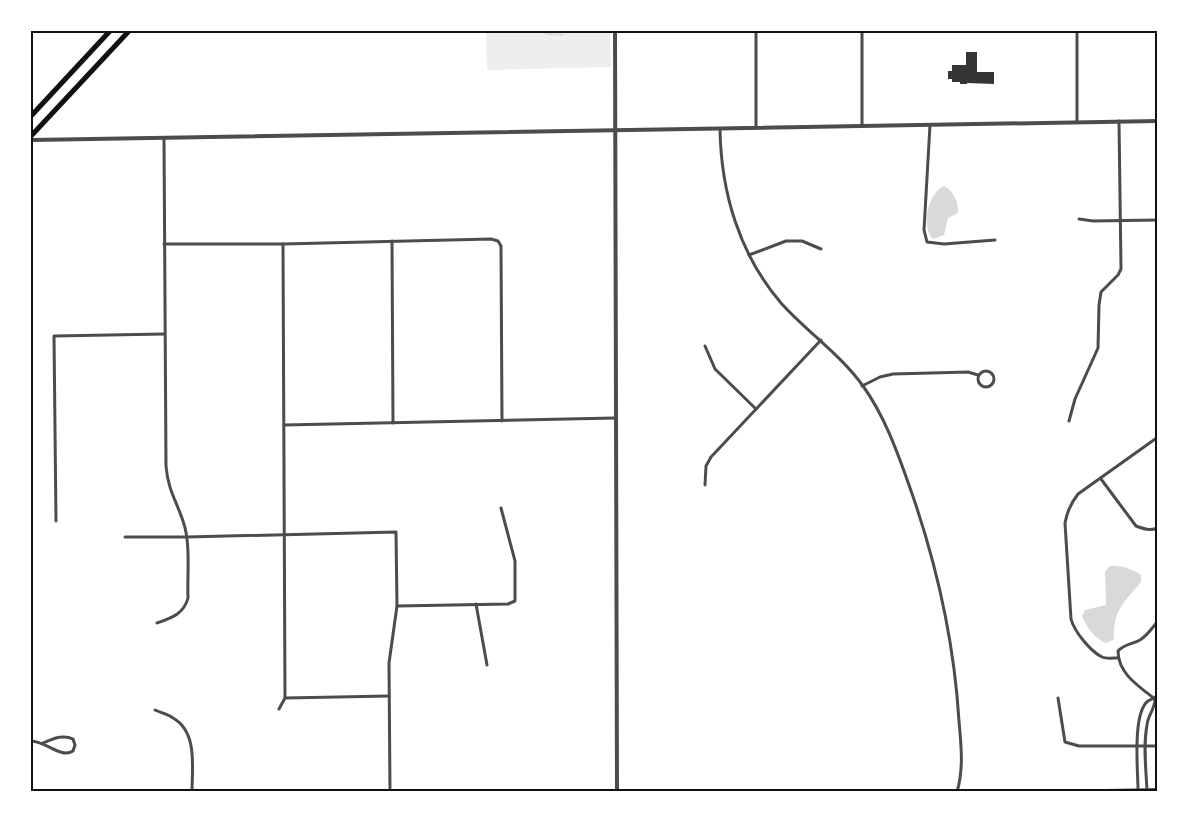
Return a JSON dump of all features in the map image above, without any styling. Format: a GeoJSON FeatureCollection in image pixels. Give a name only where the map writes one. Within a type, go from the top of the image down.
{"type":"FeatureCollection","features":[{"type":"Feature","properties":{"kind":"main road"},"geometry":{"type":"LineString","coordinates":[[31,116],[110,31]]}},
{"type":"Feature","properties":{"kind":"main road"},"geometry":{"type":"LineString","coordinates":[[31,136],[129,31]]}},
{"type":"Feature","properties":{"kind":"main road"},"geometry":{"type":"LineString","coordinates":[[41,106],[50,115]]}},
{"type":"Feature","properties":{"kind":"street"},"geometry":{"type":"LineString","coordinates":[[615,31],[617,792]]}},
{"type":"Feature","properties":{"kind":"street"},"geometry":{"type":"LineString","coordinates":[[756,31],[756,128]]}},
{"type":"Feature","properties":{"kind":"street"},"geometry":{"type":"LineString","coordinates":[[862,31],[862,126]]}},
{"type":"Feature","properties":{"kind":"street"},"geometry":{"type":"LineString","coordinates":[[1077,31],[1077,122]]}},
{"type":"Feature","properties":{"kind":"street"},"geometry":{"type":"LineString","coordinates":[[31,140],[1158,121]]}},
{"type":"Feature","properties":{"kind":"street"},"geometry":{"type":"LineString","coordinates":[[1069,421],[1075,399],[1098,348],[1098,305],[1101,292],[1118,275],[1121,269],[1119,122]]}},
{"type":"Feature","properties":{"kind":"street"},"geometry":{"type":"LineString","coordinates":[[930,125],[924,230],[927,242],[944,244],[995,240]]}},
{"type":"Feature","properties":{"kind":"street"},"geometry":{"type":"LineString","coordinates":[[720,128],[720,158],[724,184],[733,219],[749,255],[759,273],[781,303],[821,340],[862,386],[878,412],[901,463],[919,514],[938,580],[958,700],[962,761],[957,792]]}},
{"type":"Feature","properties":{"kind":"street"},"geometry":{"type":"LineString","coordinates":[[157,623],[177,616],[186,605],[188,598],[187,537],[184,521],[168,481],[166,466],[164,138]]}},
{"type":"Feature","properties":{"kind":"street"},"geometry":{"type":"LineString","coordinates":[[1078,219],[1093,221],[1158,220]]}},
{"type":"Feature","properties":{"kind":"street"},"geometry":{"type":"LineString","coordinates":[[164,244],[283,244],[491,239],[498,241],[501,246],[502,421]]}},
{"type":"Feature","properties":{"kind":"street"},"geometry":{"type":"LineString","coordinates":[[392,241],[393,423]]}},
{"type":"Feature","properties":{"kind":"street"},"geometry":{"type":"LineString","coordinates":[[749,255],[786,241],[802,241],[821,249]]}},
{"type":"Feature","properties":{"kind":"street"},"geometry":{"type":"LineString","coordinates":[[279,709],[285,698],[283,244]]}},
{"type":"Feature","properties":{"kind":"street"},"geometry":{"type":"LineString","coordinates":[[56,521],[54,336],[164,334]]}},
{"type":"Feature","properties":{"kind":"street"},"geometry":{"type":"LineString","coordinates":[[705,485],[706,466],[711,457],[821,340]]}},
{"type":"Feature","properties":{"kind":"street"},"geometry":{"type":"LineString","coordinates":[[705,346],[715,369],[756,409]]}},
{"type":"Feature","properties":{"kind":"street"},"geometry":{"type":"LineString","coordinates":[[982,371],[988,371],[992,374],[994,382],[990,386],[982,386],[977,380],[978,375],[982,371]]}},
{"type":"Feature","properties":{"kind":"street"},"geometry":{"type":"LineString","coordinates":[[862,386],[880,377],[893,374],[968,372],[978,375]]}},
{"type":"Feature","properties":{"kind":"street"},"geometry":{"type":"LineString","coordinates":[[284,425],[615,418]]}},
{"type":"Feature","properties":{"kind":"street"},"geometry":{"type":"LineString","coordinates":[[1118,658],[1102,657],[1090,647],[1073,627],[1065,523],[1071,503],[1078,494],[1158,437]]}},
{"type":"Feature","properties":{"kind":"street"},"geometry":{"type":"LineString","coordinates":[[1100,479],[1136,526],[1145,529],[1158,528]]}},
{"type":"Feature","properties":{"kind":"street"},"geometry":{"type":"LineString","coordinates":[[397,606],[508,604],[515,602],[514,561],[501,508]]}},
{"type":"Feature","properties":{"kind":"street"},"geometry":{"type":"LineString","coordinates":[[125,537],[396,532],[397,606],[389,663],[390,792]]}},
{"type":"Feature","properties":{"kind":"street"},"geometry":{"type":"LineString","coordinates":[[476,604],[487,665]]}},
{"type":"Feature","properties":{"kind":"street"},"geometry":{"type":"LineString","coordinates":[[1156,697],[1128,676],[1121,666],[1118,651],[1122,646],[1140,640],[1148,634],[1158,621]]}},
{"type":"Feature","properties":{"kind":"street"},"geometry":{"type":"LineString","coordinates":[[285,698],[389,696]]}},
{"type":"Feature","properties":{"kind":"street"},"geometry":{"type":"LineString","coordinates":[[1138,790],[1137,729],[1140,717],[1148,701],[1156,697]]}},
{"type":"Feature","properties":{"kind":"street"},"geometry":{"type":"LineString","coordinates":[[1147,790],[1146,726],[1155,706],[1156,697]]}},
{"type":"Feature","properties":{"kind":"street"},"geometry":{"type":"LineString","coordinates":[[1058,698],[1065,742],[1078,746],[1158,746]]}},
{"type":"Feature","properties":{"kind":"street"},"geometry":{"type":"LineString","coordinates":[[155,710],[174,718],[182,725],[187,734],[191,744],[192,792]]}},
{"type":"Feature","properties":{"kind":"street"},"geometry":{"type":"LineString","coordinates":[[31,741],[43,743],[65,754],[72,751],[75,745],[73,739],[67,737],[43,743]]}},
{"type":"Feature","properties":{"kind":"street"},"geometry":{"type":"LineString","coordinates":[[1054,792],[1158,790]]}},
{"type":"Feature","properties":{"kind":"shaded area"},"geometry":{"type":"Polygon","coordinates":[[[486,31],[610,31],[611,67],[487,70],[486,31]]]}},
{"type":"Feature","properties":{"kind":"shaded area"},"geometry":{"type":"Polygon","coordinates":[[[944,186],[955,197],[958,213],[948,218],[944,235],[934,239],[928,231],[928,209],[934,195],[944,186]]]}},
{"type":"Feature","properties":{"kind":"shaded area"},"geometry":{"type":"Polygon","coordinates":[[[1110,566],[1134,571],[1141,575],[1141,582],[1121,607],[1115,620],[1114,639],[1107,643],[1095,636],[1082,616],[1085,610],[1106,605],[1105,572],[1110,566]]]}},
{"type":"Feature","properties":{"kind":"building"},"geometry":{"type":"Polygon","coordinates":[[[966,52],[977,52],[977,72],[994,72],[994,84],[960,84],[960,82],[952,82],[952,79],[948,79],[948,71],[952,71],[952,65],[966,65],[966,52]]]}},
{"type":"Feature","properties":{"kind":"waterway"},"geometry":{"type":"LineString","coordinates":[[542,31],[548,34],[562,35]]}}]}
